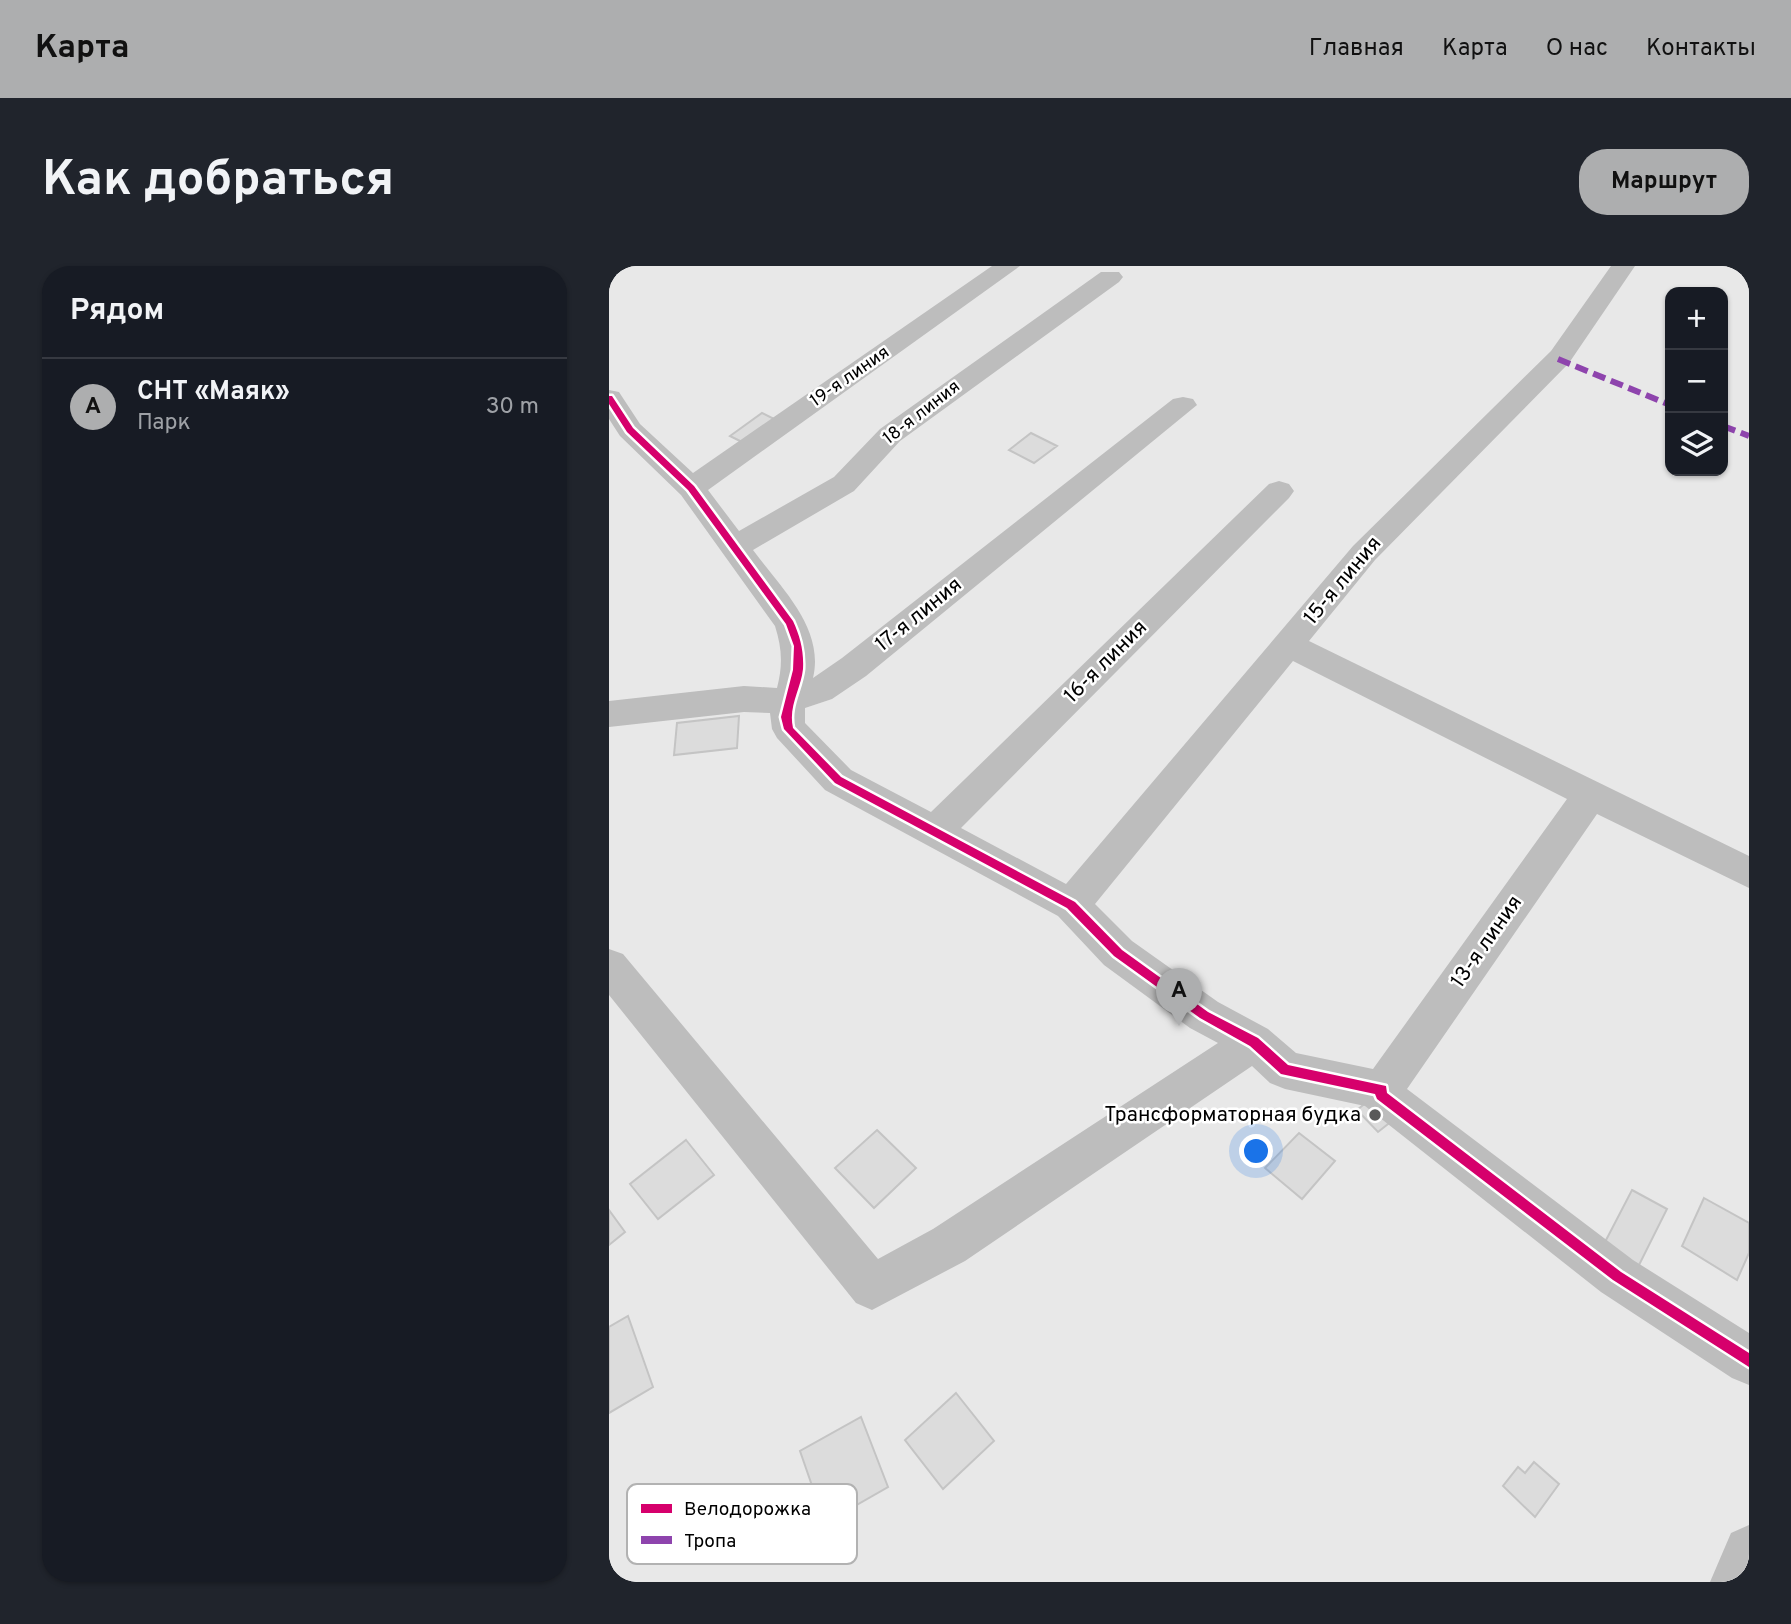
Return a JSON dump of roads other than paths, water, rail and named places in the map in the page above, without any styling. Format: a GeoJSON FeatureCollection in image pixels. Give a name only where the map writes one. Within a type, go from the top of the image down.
{"type":"FeatureCollection","features":[{"type":"Feature","properties":{"kind":"street","name":"19-я линия"},"geometry":{"type":"LineString","coordinates":[[691,488],[1008,266]]}},
{"type":"Feature","properties":{"kind":"street","name":"15-я линия"},"geometry":{"type":"LineString","coordinates":[[1071,905],[1364,553],[1560,357],[1623,266]]}},
{"type":"Feature","properties":{"kind":"street","name":"18-я линия"},"geometry":{"type":"LineString","coordinates":[[734,547],[810,506],[843,484],[890,435],[1110,277]]}},
{"type":"Feature","properties":{"kind":"street"},"geometry":{"type":"LineString","coordinates":[[609,398],[630,430],[691,488],[790,623],[798,646],[798,670],[786,717],[789,729],[838,780],[1071,905],[1118,953],[1204,1014],[1254,1042],[1285,1070],[1382,1090],[1381,1095],[1617,1276],[1749,1361]]}},
{"type":"Feature","properties":{"kind":"street","name":"17-я линия"},"geometry":{"type":"LineString","coordinates":[[609,713],[744,699],[789,701],[820,690],[854,667],[1183,405]]}},
{"type":"Feature","properties":{"kind":"street","name":"16-я линия"},"geometry":{"type":"LineString","coordinates":[[933,833],[1279,491]]}},
{"type":"Feature","properties":{"kind":"street"},"geometry":{"type":"LineString","coordinates":[[1290,645],[1749,873]]}},
{"type":"Feature","properties":{"kind":"street","name":"13-я линия"},"geometry":{"type":"LineString","coordinates":[[1382,1090],[1591,794]]}},
{"type":"Feature","properties":{"kind":"street"},"geometry":{"type":"LineString","coordinates":[[609,965],[872,1287],[949,1245],[1254,1042]]}},
{"type":"Feature","properties":{"kind":"street"},"geometry":{"type":"LineString","coordinates":[[1737,1582],[1749,1551]]}},
{"type":"Feature","properties":{"kind":"place","name":"СНТ «Маяк»"},"geometry":{"type":"Point","coordinates":[1179,1026]}},
{"type":"Feature","properties":{"kind":"place","name":"Трансформаторная будка"},"geometry":{"type":"Point","coordinates":[1375,1115]}}]}
